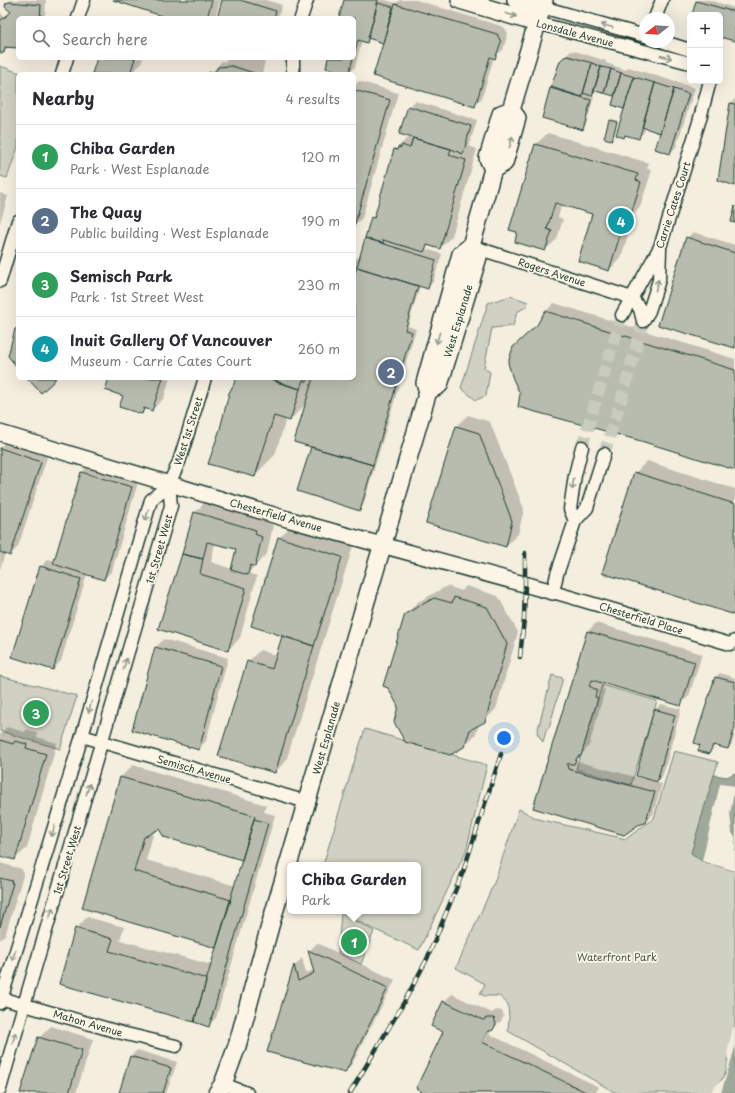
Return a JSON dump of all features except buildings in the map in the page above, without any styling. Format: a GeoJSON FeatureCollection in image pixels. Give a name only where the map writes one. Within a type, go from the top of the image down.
{"type":"FeatureCollection","features":[{"type":"Feature","properties":{"kind":"main road","name":"Lonsdale Avenue"},"geometry":{"type":"LineString","coordinates":[[460,0],[541,10]]}},
{"type":"Feature","properties":{"kind":"main road","name":"Lonsdale Avenue"},"geometry":{"type":"LineString","coordinates":[[516,0],[541,10]]}},
{"type":"Feature","properties":{"kind":"main road","name":"West Esplanade"},"geometry":{"type":"LineString","coordinates":[[290,862],[428,391],[425,383],[461,254],[471,246],[493,168],[504,163],[517,118],[511,110],[541,10]]}},
{"type":"Feature","properties":{"kind":"main road","name":"West Esplanade"},"geometry":{"type":"LineString","coordinates":[[220,1088],[236,1046],[287,871]]}},
{"type":"Feature","properties":{"kind":"street"},"geometry":{"type":"LineString","coordinates":[[79,16],[84,0]]}},
{"type":"Feature","properties":{"kind":"street"},"geometry":{"type":"LineString","coordinates":[[302,16],[307,0]]}},
{"type":"Feature","properties":{"kind":"street"},"geometry":{"type":"LineString","coordinates":[[658,12],[662,0]]}},
{"type":"Feature","properties":{"kind":"street","name":"Lonsdale Avenue"},"geometry":{"type":"LineString","coordinates":[[541,10],[639,34]]}},
{"type":"Feature","properties":{"kind":"street","name":"Lonsdale Avenue"},"geometry":{"type":"LineString","coordinates":[[541,10],[687,62]]}},
{"type":"Feature","properties":{"kind":"street"},"geometry":{"type":"LineString","coordinates":[[675,45],[687,49]]}},
{"type":"Feature","properties":{"kind":"street"},"geometry":{"type":"LineString","coordinates":[[63,72],[66,60]]}},
{"type":"Feature","properties":{"kind":"street"},"geometry":{"type":"LineString","coordinates":[[293,72],[294,60]]}},
{"type":"Feature","properties":{"kind":"street","name":"Carrie Cates Court"},"geometry":{"type":"LineString","coordinates":[[622,315],[660,247],[699,122],[709,84]]}},
{"type":"Feature","properties":{"kind":"street"},"geometry":{"type":"LineString","coordinates":[[0,281],[16,228]]}},
{"type":"Feature","properties":{"kind":"street","name":"Rogers Avenue"},"geometry":{"type":"LineString","coordinates":[[471,246],[632,298]]}},
{"type":"Feature","properties":{"kind":"street"},"geometry":{"type":"LineString","coordinates":[[632,298],[640,308],[643,321],[649,311],[659,280],[660,247]]}},
{"type":"Feature","properties":{"kind":"street","name":"West 1st Street"},"geometry":{"type":"LineString","coordinates":[[169,484],[181,458],[204,380]]}},
{"type":"Feature","properties":{"kind":"street","name":"Chesterfield Avenue"},"geometry":{"type":"LineString","coordinates":[[0,433],[382,546],[553,592]]}},
{"type":"Feature","properties":{"kind":"street"},"geometry":{"type":"LineString","coordinates":[[575,521],[570,509],[575,474],[582,447]]}},
{"type":"Feature","properties":{"kind":"street"},"geometry":{"type":"LineString","coordinates":[[553,592],[557,574],[575,521],[587,508],[604,454]]}},
{"type":"Feature","properties":{"kind":"street"},"geometry":{"type":"LineString","coordinates":[[0,1000],[82,736],[151,500],[169,484]]}},
{"type":"Feature","properties":{"kind":"street","name":"1st Street West"},"geometry":{"type":"LineString","coordinates":[[0,1089],[171,506],[169,484]]}},
{"type":"Feature","properties":{"kind":"street","name":"Chesterfield Place"},"geometry":{"type":"LineString","coordinates":[[553,592],[732,642]]}},
{"type":"Feature","properties":{"kind":"street","name":"Semisch Avenue"},"geometry":{"type":"LineString","coordinates":[[82,736],[307,802]]}},
{"type":"Feature","properties":{"kind":"street","name":"Mahon Avenue"},"geometry":{"type":"LineString","coordinates":[[0,1000],[24,1005],[122,1033],[176,1046]]}},
{"type":"Feature","properties":{"kind":"street"},"geometry":{"type":"LineString","coordinates":[[220,1088],[247,1093]]}},
{"type":"Feature","properties":{"kind":"green space"},"geometry":{"type":"Polygon","coordinates":[[[0,66],[17,72],[16,72],[16,153],[7,178],[0,176],[0,66]]]}},
{"type":"Feature","properties":{"kind":"green space"},"geometry":{"type":"Polygon","coordinates":[[[511,296],[528,302],[526,307],[517,312],[513,326],[492,328],[484,368],[490,372],[486,396],[476,400],[461,388],[488,303],[511,296]]]}},
{"type":"Feature","properties":{"kind":"green space"},"geometry":{"type":"Polygon","coordinates":[[[552,675],[563,678],[549,728],[547,728],[543,742],[537,733],[552,675]]]}},
{"type":"Feature","properties":{"kind":"green space"},"geometry":{"type":"Polygon","coordinates":[[[0,676],[77,696],[60,749],[0,731],[0,676]]]}},
{"type":"Feature","properties":{"kind":"green space"},"geometry":{"type":"Polygon","coordinates":[[[602,685],[657,701],[631,785],[576,769],[602,685]]]}},
{"type":"Feature","properties":{"kind":"green space"},"geometry":{"type":"Polygon","coordinates":[[[365,729],[487,765],[466,851],[419,950],[367,926],[347,914],[421,914],[421,862],[324,862],[365,729]]]}},
{"type":"Feature","properties":{"kind":"green space","name":"Waterfront Park"},"geometry":{"type":"Polygon","coordinates":[[[674,751],[718,762],[691,853],[702,861],[735,871],[735,1029],[728,1056],[726,1073],[723,1079],[716,1086],[713,1093],[616,1093],[508,1031],[508,1004],[499,996],[485,996],[480,994],[485,984],[456,968],[494,883],[519,809],[538,819],[626,839],[654,818],[674,751]]]}},
{"type":"Feature","properties":{"kind":"green space"},"geometry":{"type":"Polygon","coordinates":[[[341,914],[374,931],[361,964],[338,953],[341,914]]]}},
{"type":"Feature","properties":{"kind":"shaded area"},"geometry":{"type":"Polygon","coordinates":[[[735,773],[735,871],[702,861],[691,853],[714,775],[727,777],[735,773]]]}},
{"type":"Feature","properties":{"kind":"shaded area"},"geometry":{"type":"Polygon","coordinates":[[[735,1029],[735,1093],[713,1093],[726,1072],[729,1050],[735,1029]]]}},
{"type":"Feature","properties":{"kind":"pier"},"geometry":{"type":"Polygon","coordinates":[[[720,784],[735,786],[730,814],[732,833],[735,837],[735,871],[702,861],[720,784]]]}},
{"type":"Feature","properties":{"kind":"pier"},"geometry":{"type":"Polygon","coordinates":[[[735,1027],[735,1048],[721,1093],[711,1093],[713,1088],[723,1079],[726,1073],[728,1061],[727,1053],[733,1028],[735,1027]]]}},
{"type":"Feature","properties":{"kind":"tunnel"},"geometry":{"type":"LineString","coordinates":[[582,447],[622,315]]}},
{"type":"Feature","properties":{"kind":"tunnel"},"geometry":{"type":"LineString","coordinates":[[604,454],[624,391],[643,321]]}},
{"type":"Feature","properties":{"kind":"railway"},"geometry":{"type":"LineString","coordinates":[[520,657],[524,619],[525,553]]}},
{"type":"Feature","properties":{"kind":"railway"},"geometry":{"type":"LineString","coordinates":[[350,1093],[403,1004],[427,959],[463,872],[501,754]]}},
{"type":"Feature","properties":{"kind":"place","name":"Inuit Gallery Of Vancouver"},"geometry":{"type":"Point","coordinates":[621,221]}},
{"type":"Feature","properties":{"kind":"place","name":"The Quay"},"geometry":{"type":"Point","coordinates":[391,372]}},
{"type":"Feature","properties":{"kind":"place","name":"Semisch Park"},"geometry":{"type":"Point","coordinates":[36,713]}},
{"type":"Feature","properties":{"kind":"place","name":"Chiba Garden"},"geometry":{"type":"Point","coordinates":[354,942]}}]}
